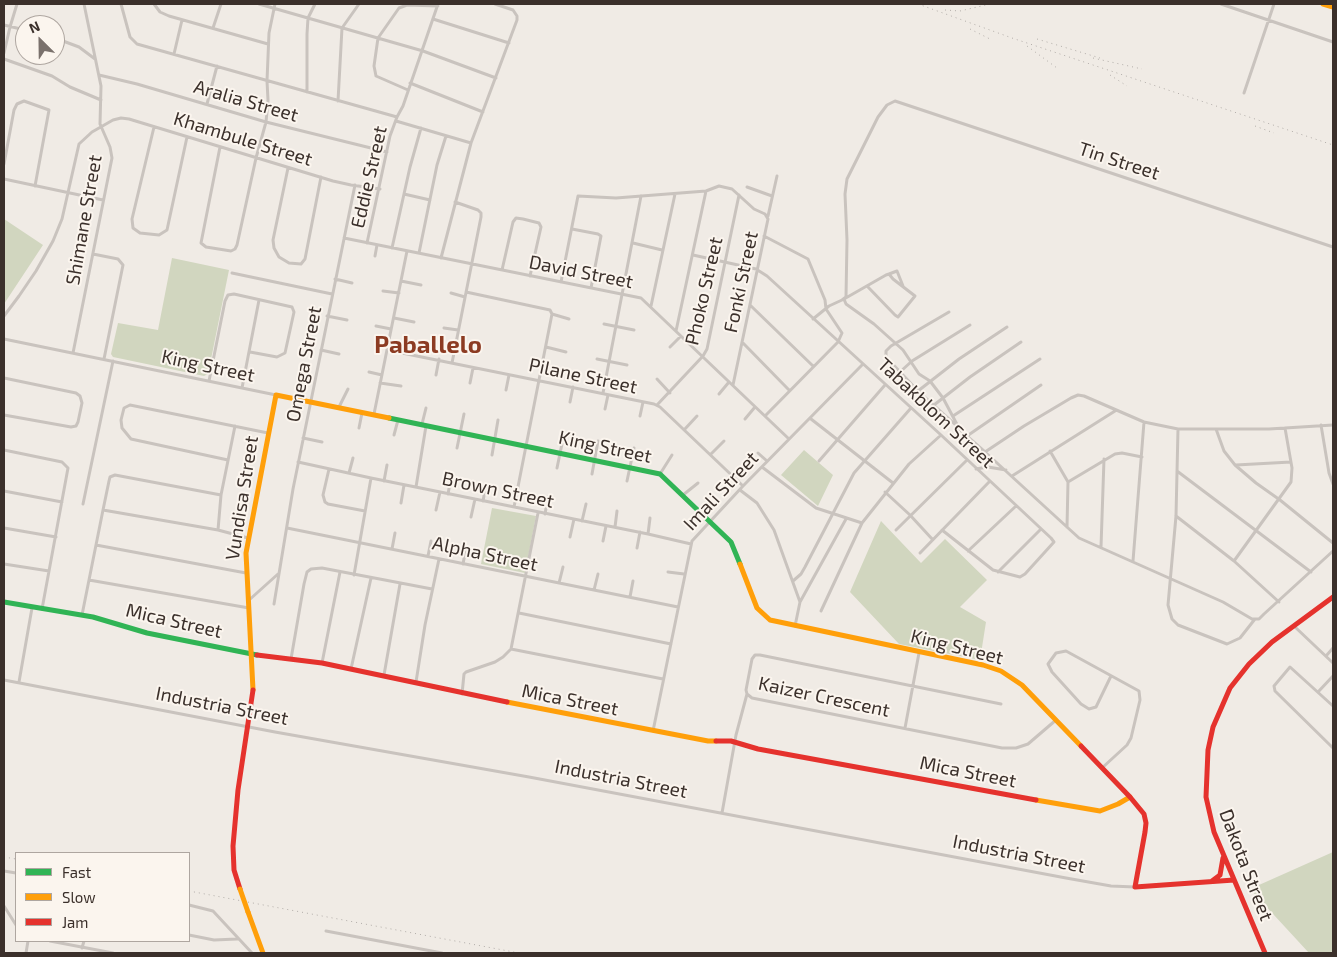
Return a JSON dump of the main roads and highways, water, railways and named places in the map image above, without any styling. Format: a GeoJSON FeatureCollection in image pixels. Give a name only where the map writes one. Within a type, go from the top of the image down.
{"type":"FeatureCollection","features":[{"type":"Feature","properties":{"kind":"railway"},"geometry":{"type":"LineString","coordinates":[[918,4],[1012,38],[1333,145]]}},
{"type":"Feature","properties":{"kind":"railway"},"geometry":{"type":"LineString","coordinates":[[945,10],[960,11],[990,4]]}},
{"type":"Feature","properties":{"kind":"railway"},"geometry":{"type":"LineString","coordinates":[[970,29],[992,40]]}},
{"type":"Feature","properties":{"kind":"railway"},"geometry":{"type":"LineString","coordinates":[[1037,39],[1100,58]]}},
{"type":"Feature","properties":{"kind":"railway"},"geometry":{"type":"LineString","coordinates":[[1027,46],[1057,68]]}},
{"type":"Feature","properties":{"kind":"railway"},"geometry":{"type":"LineString","coordinates":[[1093,58],[1142,69]]}},
{"type":"Feature","properties":{"kind":"railway"},"geometry":{"type":"LineString","coordinates":[[1110,75],[1127,86]]}},
{"type":"Feature","properties":{"kind":"railway"},"geometry":{"type":"LineString","coordinates":[[1255,126],[1274,133]]}},
{"type":"Feature","properties":{"kind":"railway"},"geometry":{"type":"LineString","coordinates":[[4,857],[15,859]]}},
{"type":"Feature","properties":{"kind":"railway"},"geometry":{"type":"LineString","coordinates":[[190,891],[519,953]]}},
{"type":"Feature","properties":{"kind":"district","name":"Paballelo"},"geometry":{"type":"Point","coordinates":[428,345]}}]}
